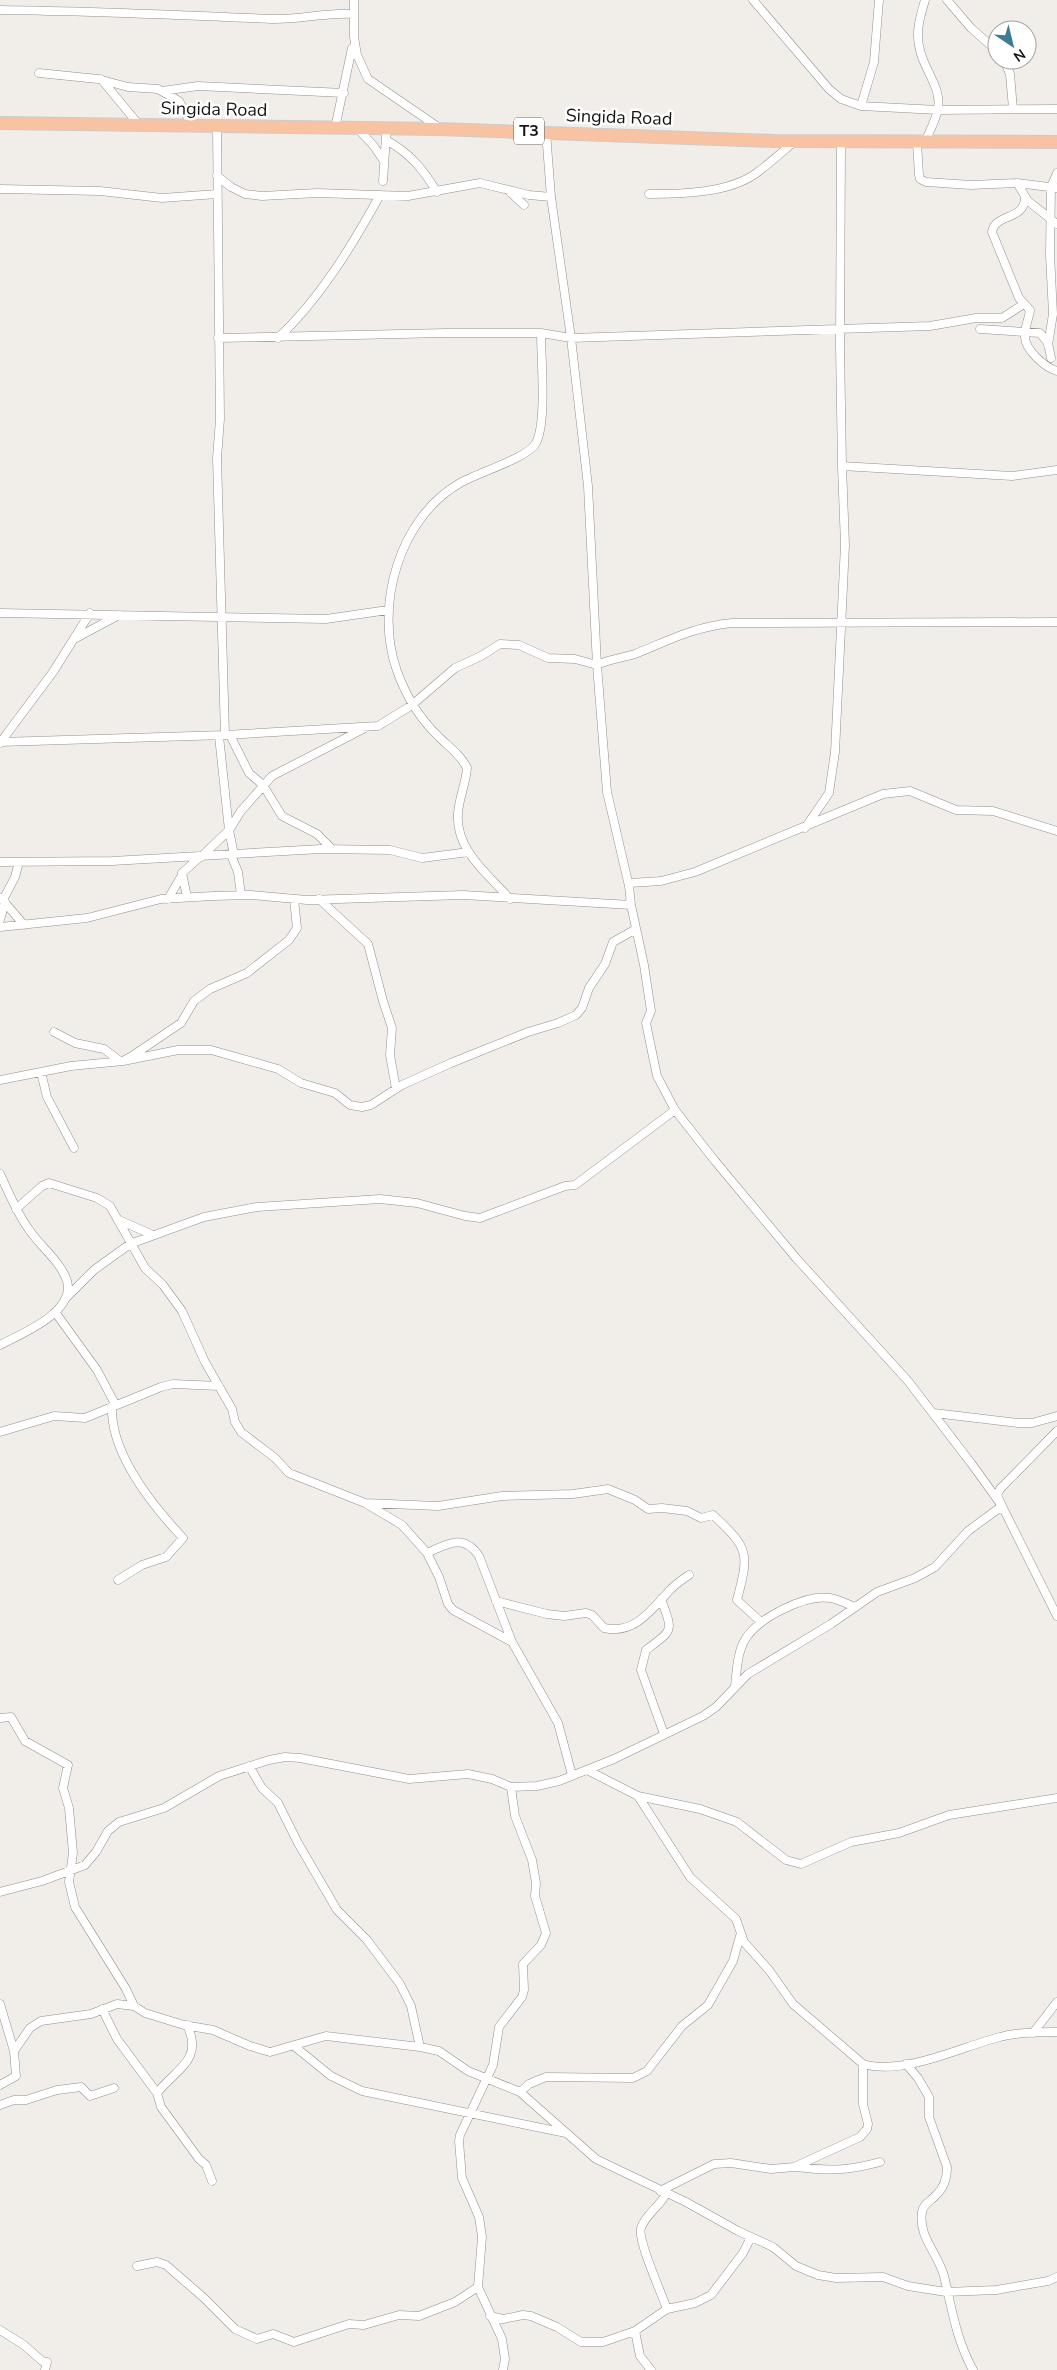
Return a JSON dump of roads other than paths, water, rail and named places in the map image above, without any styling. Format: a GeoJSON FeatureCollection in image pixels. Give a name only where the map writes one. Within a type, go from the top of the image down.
{"type":"FeatureCollection","features":[{"type":"Feature","properties":{"kind":"highway","name":"Singida Road"},"geometry":{"type":"LineString","coordinates":[[0,123],[357,128],[386,134],[442,129],[841,142],[1057,142]]}},
{"type":"Feature","properties":{"kind":"street"},"geometry":{"type":"LineString","coordinates":[[354,0],[354,36],[357,56],[368,79],[442,129]]}},
{"type":"Feature","properties":{"kind":"street"},"geometry":{"type":"LineString","coordinates":[[753,0],[829,90],[840,99],[861,106],[938,110],[1057,109]]}},
{"type":"Feature","properties":{"kind":"street"},"geometry":{"type":"LineString","coordinates":[[861,106],[874,62],[879,0]]}},
{"type":"Feature","properties":{"kind":"street"},"geometry":{"type":"LineString","coordinates":[[925,0],[919,23],[918,42],[920,52],[938,97],[938,110],[921,142],[920,179],[926,182],[971,185],[1016,183],[1054,187]]}},
{"type":"Feature","properties":{"kind":"street"},"geometry":{"type":"LineString","coordinates":[[947,0],[971,28],[987,42]]}},
{"type":"Feature","properties":{"kind":"street"},"geometry":{"type":"LineString","coordinates":[[0,10],[97,11],[273,19],[336,12],[354,14]]}},
{"type":"Feature","properties":{"kind":"street"},"geometry":{"type":"LineString","coordinates":[[335,128],[344,94],[354,36]]}},
{"type":"Feature","properties":{"kind":"street"},"geometry":{"type":"LineString","coordinates":[[1008,70],[1013,109]]}},
{"type":"Feature","properties":{"kind":"street"},"geometry":{"type":"LineString","coordinates":[[39,73],[101,79],[128,87],[162,91],[208,86],[344,94]]}},
{"type":"Feature","properties":{"kind":"street"},"geometry":{"type":"LineString","coordinates":[[101,79],[140,126]]}},
{"type":"Feature","properties":{"kind":"street"},"geometry":{"type":"LineString","coordinates":[[162,91],[179,101],[193,127]]}},
{"type":"Feature","properties":{"kind":"street"},"geometry":{"type":"LineString","coordinates":[[217,127],[220,419],[217,458],[220,616],[229,830],[241,895]]}},
{"type":"Feature","properties":{"kind":"street"},"geometry":{"type":"LineString","coordinates":[[357,128],[373,145],[384,161]]}},
{"type":"Feature","properties":{"kind":"street"},"geometry":{"type":"LineString","coordinates":[[546,132],[551,197],[571,338],[588,486],[597,665],[607,792],[629,886],[631,905],[644,965],[651,1012],[646,1023],[657,1076],[675,1110],[796,1258],[866,1332],[934,1413],[1002,1506]]}},
{"type":"Feature","properties":{"kind":"street"},"geometry":{"type":"LineString","coordinates":[[383,181],[386,134]]}},
{"type":"Feature","properties":{"kind":"street"},"geometry":{"type":"LineString","coordinates":[[386,134],[422,168],[437,192]]}},
{"type":"Feature","properties":{"kind":"street"},"geometry":{"type":"LineString","coordinates":[[649,194],[679,194],[718,189],[754,175],[795,141]]}},
{"type":"Feature","properties":{"kind":"street"},"geometry":{"type":"LineString","coordinates":[[805,828],[829,793],[835,752],[845,545],[840,330],[841,142]]}},
{"type":"Feature","properties":{"kind":"street"},"geometry":{"type":"LineString","coordinates":[[1051,358],[1048,345],[1052,314],[1050,219],[1057,172]]}},
{"type":"Feature","properties":{"kind":"street"},"geometry":{"type":"LineString","coordinates":[[217,176],[231,188],[245,194],[262,196],[316,193],[408,196],[480,183],[529,195],[551,197]]}},
{"type":"Feature","properties":{"kind":"street"},"geometry":{"type":"LineString","coordinates":[[1016,183],[1025,198],[1057,224]]}},
{"type":"Feature","properties":{"kind":"street"},"geometry":{"type":"LineString","coordinates":[[0,189],[100,190],[155,198],[217,194]]}},
{"type":"Feature","properties":{"kind":"street"},"geometry":{"type":"LineString","coordinates":[[508,190],[524,205]]}},
{"type":"Feature","properties":{"kind":"street"},"geometry":{"type":"LineString","coordinates":[[278,338],[297,320],[327,281],[348,250],[380,195]]}},
{"type":"Feature","properties":{"kind":"street"},"geometry":{"type":"LineString","coordinates":[[1025,198],[1021,210],[997,223],[992,232],[1019,298],[1030,310],[1025,341],[1028,347],[1051,369],[1057,371]]}},
{"type":"Feature","properties":{"kind":"street"},"geometry":{"type":"LineString","coordinates":[[218,338],[278,338],[364,334],[541,333],[571,338],[840,330],[930,326],[976,318],[996,319],[1008,316],[1024,304]]}},
{"type":"Feature","properties":{"kind":"street"},"geometry":{"type":"LineString","coordinates":[[980,330],[1040,333],[1048,345]]}},
{"type":"Feature","properties":{"kind":"street"},"geometry":{"type":"LineString","coordinates":[[510,899],[469,852],[461,839],[458,813],[467,768],[461,758],[438,737],[412,705],[393,658],[388,610],[400,558],[409,538],[430,506],[460,483],[522,455],[536,445],[541,422],[541,333]]}},
{"type":"Feature","properties":{"kind":"street"},"geometry":{"type":"LineString","coordinates":[[842,466],[1012,476],[1057,470]]}},
{"type":"Feature","properties":{"kind":"street"},"geometry":{"type":"LineString","coordinates":[[0,612],[326,619],[388,610]]}},
{"type":"Feature","properties":{"kind":"street"},"geometry":{"type":"LineString","coordinates":[[0,743],[74,639],[90,613]]}},
{"type":"Feature","properties":{"kind":"street"},"geometry":{"type":"LineString","coordinates":[[74,639],[121,614]]}},
{"type":"Feature","properties":{"kind":"street"},"geometry":{"type":"LineString","coordinates":[[0,743],[224,735],[378,726],[388,722],[412,705],[455,668],[481,656],[500,644],[519,645],[548,658],[575,659],[597,665],[608,660],[632,655],[679,634],[714,624],[1057,622]]}},
{"type":"Feature","properties":{"kind":"street"},"geometry":{"type":"LineString","coordinates":[[168,899],[183,870],[229,830],[241,811],[263,785],[284,768],[345,740],[367,727]]}},
{"type":"Feature","properties":{"kind":"street"},"geometry":{"type":"LineString","coordinates":[[224,735],[249,773],[263,785],[282,816],[312,831],[332,849]]}},
{"type":"Feature","properties":{"kind":"street"},"geometry":{"type":"LineString","coordinates":[[629,886],[630,883],[661,881],[695,872],[805,828],[883,794],[910,792],[956,810],[993,811],[1057,831]]}},
{"type":"Feature","properties":{"kind":"street"},"geometry":{"type":"LineString","coordinates":[[0,862],[112,861],[332,849],[390,850],[422,858],[469,852]]}},
{"type":"Feature","properties":{"kind":"street"},"geometry":{"type":"LineString","coordinates":[[0,920],[3,900],[15,877],[19,862]]}},
{"type":"Feature","properties":{"kind":"street"},"geometry":{"type":"LineString","coordinates":[[182,875],[187,898]]}},
{"type":"Feature","properties":{"kind":"street"},"geometry":{"type":"LineString","coordinates":[[0,928],[88,918],[148,902],[168,899],[241,895],[319,899],[463,895],[631,905]]}},
{"type":"Feature","properties":{"kind":"street"},"geometry":{"type":"LineString","coordinates":[[122,1061],[181,1023],[194,1001],[210,989],[243,976],[289,940],[297,928],[294,899]]}},
{"type":"Feature","properties":{"kind":"street"},"geometry":{"type":"LineString","coordinates":[[319,899],[368,944],[392,1028],[390,1055],[396,1089]]}},
{"type":"Feature","properties":{"kind":"street"},"geometry":{"type":"LineString","coordinates":[[3,900],[24,925]]}},
{"type":"Feature","properties":{"kind":"street"},"geometry":{"type":"LineString","coordinates":[[0,1080],[41,1072],[122,1061],[178,1050],[212,1050],[287,1073],[301,1083],[335,1093],[350,1105],[362,1107],[378,1102],[396,1089],[458,1060],[528,1032],[558,1024],[576,1015],[582,1008],[589,988],[605,964],[613,942],[636,929]]}},
{"type":"Feature","properties":{"kind":"street"},"geometry":{"type":"LineString","coordinates":[[54,1032],[75,1043],[104,1049],[122,1061]]}},
{"type":"Feature","properties":{"kind":"street"},"geometry":{"type":"LineString","coordinates":[[41,1072],[47,1097],[74,1148]]}},
{"type":"Feature","properties":{"kind":"street"},"geometry":{"type":"LineString","coordinates":[[0,1345],[40,1324],[55,1312],[65,1299],[94,1270],[130,1244],[204,1217],[257,1207],[380,1199],[417,1203],[480,1218],[565,1186],[576,1185],[675,1110]]}},
{"type":"Feature","properties":{"kind":"street"},"geometry":{"type":"LineString","coordinates":[[0,1174],[16,1209],[29,1230],[62,1271],[67,1282],[65,1299]]}},
{"type":"Feature","properties":{"kind":"street"},"geometry":{"type":"LineString","coordinates":[[16,1209],[42,1186],[49,1183],[97,1198],[110,1206],[145,1268],[163,1285],[182,1311],[205,1362],[232,1409],[235,1422],[241,1432],[289,1473],[365,1503],[402,1525],[427,1553],[439,1577],[448,1604],[453,1610],[512,1642]]}},
{"type":"Feature","properties":{"kind":"street"},"geometry":{"type":"LineString","coordinates":[[119,1220],[153,1236]]}},
{"type":"Feature","properties":{"kind":"street"},"geometry":{"type":"LineString","coordinates":[[55,1312],[97,1370],[113,1405],[111,1421],[121,1450],[144,1490],[183,1538],[166,1557],[142,1566],[118,1580]]}},
{"type":"Feature","properties":{"kind":"street"},"geometry":{"type":"LineString","coordinates":[[0,1432],[54,1416],[84,1418],[113,1405],[173,1384],[219,1386]]}},
{"type":"Feature","properties":{"kind":"street"},"geometry":{"type":"LineString","coordinates":[[934,1413],[1018,1423],[1032,1423],[1057,1416]]}},
{"type":"Feature","properties":{"kind":"street"},"geometry":{"type":"LineString","coordinates":[[1057,1431],[996,1495],[1054,1605],[1057,1616]]}},
{"type":"Feature","properties":{"kind":"street"},"geometry":{"type":"LineString","coordinates":[[365,1503],[438,1506],[502,1496],[572,1494],[608,1489],[635,1500],[648,1509],[662,1508],[687,1511],[701,1518],[713,1515],[730,1531],[745,1554],[745,1570],[737,1600],[761,1622]]}},
{"type":"Feature","properties":{"kind":"street"},"geometry":{"type":"LineString","coordinates":[[0,1892],[42,1881],[85,1865],[91,1859],[108,1831],[119,1822],[164,1808],[209,1780],[278,1758],[292,1757],[409,1779],[468,1774],[492,1779],[511,1787],[537,1786],[559,1781],[664,1734],[716,1707],[748,1674],[830,1624],[877,1592],[915,1578],[935,1566],[968,1531],[1002,1506]]}},
{"type":"Feature","properties":{"kind":"street"},"geometry":{"type":"LineString","coordinates":[[427,1553],[451,1542],[462,1542],[473,1548],[479,1556],[512,1642],[558,1723],[572,1775]]}},
{"type":"Feature","properties":{"kind":"street"},"geometry":{"type":"LineString","coordinates":[[496,1601],[546,1614],[564,1616],[586,1613],[592,1615],[604,1628],[622,1628],[639,1622],[689,1575]]}},
{"type":"Feature","properties":{"kind":"street"},"geometry":{"type":"LineString","coordinates":[[735,1686],[740,1653],[746,1638],[761,1622],[810,1599],[830,1598],[855,1607]]}},
{"type":"Feature","properties":{"kind":"street"},"geometry":{"type":"LineString","coordinates":[[662,1599],[670,1626],[668,1634],[646,1650],[641,1670],[664,1734]]}},
{"type":"Feature","properties":{"kind":"street"},"geometry":{"type":"LineString","coordinates":[[0,1718],[11,1717],[25,1741],[68,1765],[63,1788],[69,1808],[73,1853],[69,1882],[75,1907],[126,1989],[134,2006]]}},
{"type":"Feature","properties":{"kind":"street"},"geometry":{"type":"LineString","coordinates":[[248,1766],[262,1788],[278,1803],[298,1844],[337,1910],[367,1940],[400,1984],[411,2006],[420,2047]]}},
{"type":"Feature","properties":{"kind":"street"},"geometry":{"type":"LineString","coordinates":[[587,1770],[638,1796],[700,1809],[737,1822],[786,1860],[801,1864],[851,1842],[899,1833],[949,1815],[1057,1798]]}},
{"type":"Feature","properties":{"kind":"street"},"geometry":{"type":"LineString","coordinates":[[503,2370],[505,2359],[502,2340],[478,2287],[482,2237],[476,2210],[462,2178],[459,2146],[460,2135],[487,2079],[495,2057],[499,2026],[522,1997],[524,1990],[523,1964],[541,1945],[546,1933],[536,1896],[532,1860],[516,1816],[511,1787]]}},
{"type":"Feature","properties":{"kind":"street"},"geometry":{"type":"LineString","coordinates":[[638,1796],[690,1877],[736,1919],[740,1936],[793,2004],[863,2064],[873,2067],[906,2064],[1001,2036],[1057,2032]]}},
{"type":"Feature","properties":{"kind":"street"},"geometry":{"type":"LineString","coordinates":[[520,2092],[529,2084],[546,2077],[633,2078],[647,2071],[682,2026],[708,2005],[733,1961],[740,1936]]}},
{"type":"Feature","properties":{"kind":"street"},"geometry":{"type":"LineString","coordinates":[[1032,2033],[1057,2002]]}},
{"type":"Feature","properties":{"kind":"street"},"geometry":{"type":"LineString","coordinates":[[0,2004],[14,2052],[16,2076],[0,2085]]}},
{"type":"Feature","properties":{"kind":"street"},"geometry":{"type":"LineString","coordinates":[[14,2052],[30,2028],[41,2021],[91,2014],[117,2004],[134,2006],[145,2013],[187,2026],[213,2030],[250,2046],[270,2052],[326,2036],[439,2051],[468,2071],[520,2092],[596,2159],[773,2247],[796,2266],[818,2275],[836,2278],[883,2278],[908,2286],[946,2292],[996,2290],[1048,2281],[1057,2277]]}},
{"type":"Feature","properties":{"kind":"street"},"geometry":{"type":"LineString","coordinates":[[102,2009],[117,2040],[158,2094],[161,2107],[199,2159],[206,2165],[212,2181]]}},
{"type":"Feature","properties":{"kind":"street"},"geometry":{"type":"LineString","coordinates":[[158,2094],[167,2080],[187,2062],[194,2046],[187,2026]]}},
{"type":"Feature","properties":{"kind":"street"},"geometry":{"type":"LineString","coordinates":[[294,2046],[331,2076],[362,2090],[470,2114],[483,2114],[568,2134]]}},
{"type":"Feature","properties":{"kind":"street"},"geometry":{"type":"LineString","coordinates":[[794,2167],[839,2148],[864,2133],[868,2124],[863,2104],[863,2064]]}},
{"type":"Feature","properties":{"kind":"street"},"geometry":{"type":"LineString","coordinates":[[906,2064],[918,2078],[930,2098],[930,2117],[948,2167],[943,2185],[938,2194],[925,2205],[922,2212],[924,2238],[934,2251],[940,2267],[959,2342],[973,2370]]}},
{"type":"Feature","properties":{"kind":"street"},"geometry":{"type":"LineString","coordinates":[[0,2105],[14,2100],[36,2098],[71,2088],[81,2087],[90,2096],[114,2088]]}},
{"type":"Feature","properties":{"kind":"street"},"geometry":{"type":"LineString","coordinates":[[663,2192],[714,2164],[731,2163],[771,2169],[794,2167],[831,2171],[854,2169],[880,2162]]}},
{"type":"Feature","properties":{"kind":"street"},"geometry":{"type":"LineString","coordinates":[[663,2192],[662,2203],[643,2222],[640,2236],[667,2309]]}},
{"type":"Feature","properties":{"kind":"street"},"geometry":{"type":"LineString","coordinates":[[490,2316],[503,2319],[523,2315],[531,2316],[558,2327],[581,2342],[592,2344],[635,2330],[667,2309],[695,2303],[711,2295],[742,2253],[751,2236]]}},
{"type":"Feature","properties":{"kind":"street"},"geometry":{"type":"LineString","coordinates":[[137,2266],[156,2262],[166,2265],[204,2298],[235,2330],[257,2339],[273,2334],[294,2342],[349,2324],[364,2326],[399,2315],[419,2316],[455,2302],[478,2287]]}},
{"type":"Feature","properties":{"kind":"street"},"geometry":{"type":"LineString","coordinates":[[0,2330],[24,2345],[42,2361],[47,2362],[46,2370]]}},
{"type":"Feature","properties":{"kind":"street"},"geometry":{"type":"LineString","coordinates":[[635,2330],[640,2356],[651,2370]]}}]}
